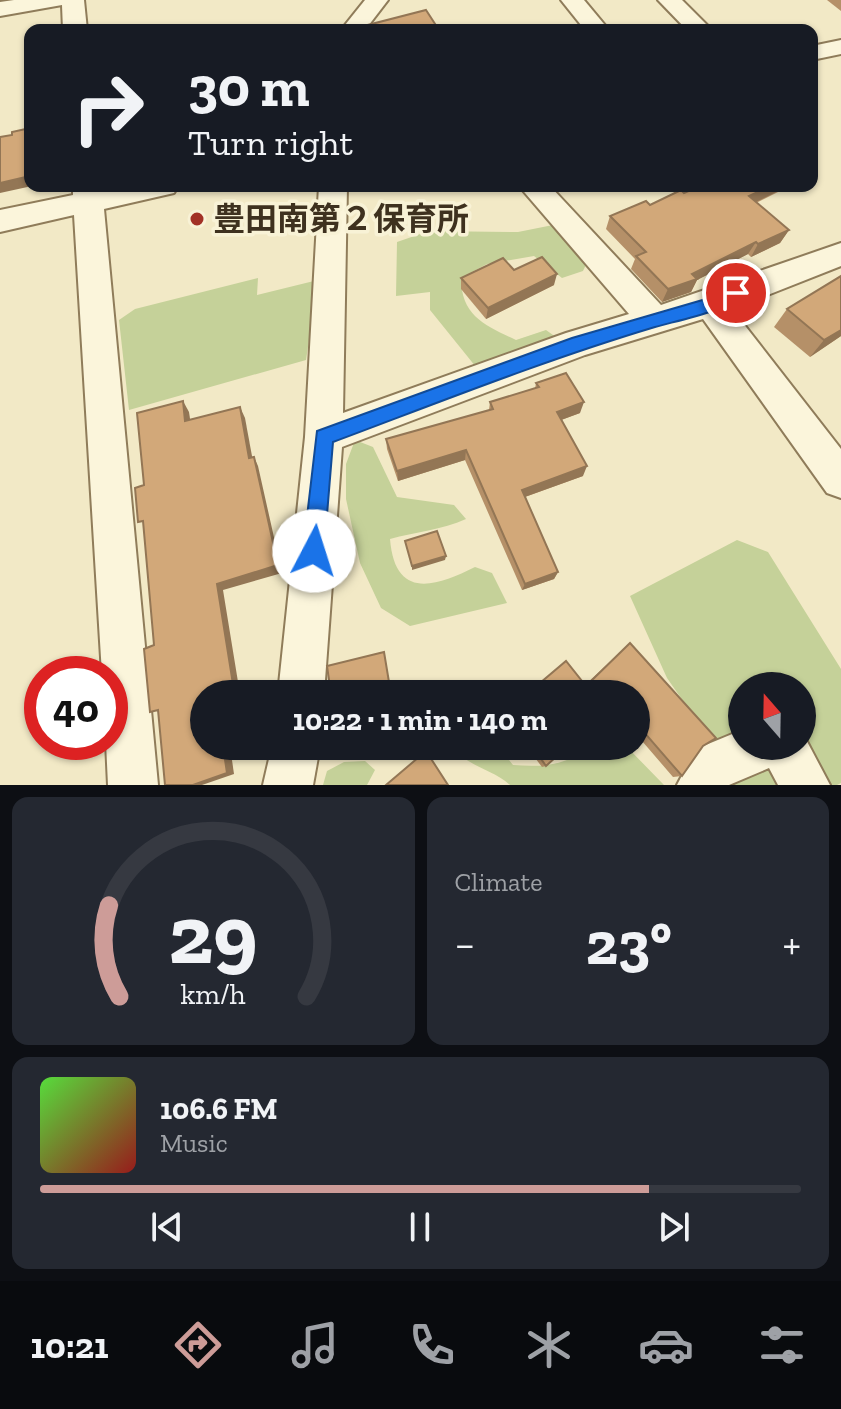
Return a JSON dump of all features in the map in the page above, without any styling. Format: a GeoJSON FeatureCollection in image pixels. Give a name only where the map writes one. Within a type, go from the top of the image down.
{"type":"FeatureCollection","features":[{"type":"Feature","properties":{"kind":"street"},"geometry":{"type":"LineString","coordinates":[[0,9],[57,0]]}},
{"type":"Feature","properties":{"kind":"street"},"geometry":{"type":"LineString","coordinates":[[73,0],[75,24]]}},
{"type":"Feature","properties":{"kind":"street"},"geometry":{"type":"LineString","coordinates":[[358,24],[377,0]]}},
{"type":"Feature","properties":{"kind":"street"},"geometry":{"type":"LineString","coordinates":[[572,0],[592,24]]}},
{"type":"Feature","properties":{"kind":"street"},"geometry":{"type":"LineString","coordinates":[[669,0],[694,24]]}},
{"type":"Feature","properties":{"kind":"street"},"geometry":{"type":"LineString","coordinates":[[818,52],[841,47]]}},
{"type":"Feature","properties":{"kind":"street"},"geometry":{"type":"LineString","coordinates":[[302,680],[324,437],[333,192]]}},
{"type":"Feature","properties":{"kind":"street"},"geometry":{"type":"LineString","coordinates":[[538,192],[653,319]]}},
{"type":"Feature","properties":{"kind":"street"},"geometry":{"type":"LineString","coordinates":[[0,221],[88,194],[133,785]]}},
{"type":"Feature","properties":{"kind":"street"},"geometry":{"type":"LineString","coordinates":[[324,437],[578,343],[710,304],[789,271],[841,254]]}},
{"type":"Feature","properties":{"kind":"street"},"geometry":{"type":"LineString","coordinates":[[710,304],[841,480]]}},
{"type":"Feature","properties":{"kind":"street"},"geometry":{"type":"LineString","coordinates":[[288,785],[293,760]]}},
{"type":"Feature","properties":{"kind":"street"},"geometry":{"type":"LineString","coordinates":[[702,785],[713,766],[728,760]]}},
{"type":"Feature","properties":{"kind":"street"},"geometry":{"type":"LineString","coordinates":[[791,760],[805,785]]}},
{"type":"Feature","properties":{"kind":"green space"},"geometry":{"type":"Polygon","coordinates":[[[558,224],[592,252],[583,271],[562,278],[534,256],[487,264],[461,278],[465,302],[485,324],[516,340],[546,330],[560,340],[480,372],[430,310],[430,292],[396,296],[397,242],[429,231],[518,232],[558,224]]]}},
{"type":"Feature","properties":{"kind":"green space"},"geometry":{"type":"Polygon","coordinates":[[[258,278],[257,295],[318,280],[306,360],[129,410],[119,320],[135,309],[258,278]]]}},
{"type":"Feature","properties":{"kind":"green space"},"geometry":{"type":"Polygon","coordinates":[[[355,440],[373,447],[397,497],[454,505],[466,519],[390,539],[393,559],[400,572],[409,580],[432,583],[475,567],[492,573],[507,603],[410,626],[381,608],[360,563],[346,499],[346,464],[355,440]]]}},
{"type":"Feature","properties":{"kind":"green space"},"geometry":{"type":"Polygon","coordinates":[[[737,540],[768,552],[841,669],[841,783],[702,785],[725,761],[667,678],[630,596],[737,540]]]}},
{"type":"Feature","properties":{"kind":"green space"},"geometry":{"type":"Polygon","coordinates":[[[467,760],[509,760],[513,765],[533,766],[566,760],[640,760],[664,785],[510,785],[467,760]]]}},
{"type":"Feature","properties":{"kind":"green space"},"geometry":{"type":"Polygon","coordinates":[[[365,761],[375,770],[367,785],[323,785],[327,771],[344,762],[365,761]]]}},
{"type":"Feature","properties":{"kind":"building"},"geometry":{"type":"Polygon","coordinates":[[[426,10],[435,24],[372,24],[426,10]]]}},
{"type":"Feature","properties":{"kind":"building"},"geometry":{"type":"Polygon","coordinates":[[[24,129],[24,177],[0,183],[0,137],[12,135],[12,132],[24,129]]]}},
{"type":"Feature","properties":{"kind":"building"},"geometry":{"type":"Polygon","coordinates":[[[677,192],[758,192],[749,196],[789,230],[758,244],[756,242],[692,274],[697,279],[668,289],[636,256],[646,252],[610,216],[646,201],[650,205],[677,192]]]}},
{"type":"Feature","properties":{"kind":"building"},"geometry":{"type":"Polygon","coordinates":[[[542,257],[557,274],[488,308],[461,278],[503,258],[514,270],[542,257]]]}},
{"type":"Feature","properties":{"kind":"building"},"geometry":{"type":"Polygon","coordinates":[[[841,276],[841,330],[824,340],[787,309],[841,276]]]}},
{"type":"Feature","properties":{"kind":"building"},"geometry":{"type":"Polygon","coordinates":[[[566,373],[584,402],[557,412],[587,466],[522,490],[558,572],[525,584],[466,450],[397,471],[386,439],[493,409],[490,402],[539,387],[536,383],[566,373]]]}},
{"type":"Feature","properties":{"kind":"building"},"geometry":{"type":"Polygon","coordinates":[[[183,401],[185,421],[240,407],[249,458],[254,457],[278,565],[217,584],[232,680],[190,680],[190,760],[225,760],[227,773],[193,785],[165,785],[158,710],[150,712],[144,649],[154,645],[143,521],[138,522],[135,488],[144,485],[137,413],[183,401]]]}},
{"type":"Feature","properties":{"kind":"building"},"geometry":{"type":"Polygon","coordinates":[[[437,531],[446,556],[412,566],[405,541],[437,531]]]}},
{"type":"Feature","properties":{"kind":"building"},"geometry":{"type":"Polygon","coordinates":[[[630,643],[716,738],[703,746],[682,776],[650,739],[650,680],[592,680],[630,643]]]}},
{"type":"Feature","properties":{"kind":"building"},"geometry":{"type":"Polygon","coordinates":[[[384,652],[389,680],[329,680],[327,666],[384,652]]]}},
{"type":"Feature","properties":{"kind":"building"},"geometry":{"type":"Polygon","coordinates":[[[566,661],[581,680],[544,680],[566,661]]]}},
{"type":"Feature","properties":{"kind":"building"},"geometry":{"type":"Polygon","coordinates":[[[415,760],[432,760],[448,785],[386,785],[415,760]]]}},
{"type":"Feature","properties":{"kind":"place","name":"豊田南第２保育所"},"geometry":{"type":"Point","coordinates":[197,219]}},
{"type":"Feature","properties":{"kind":"route"},"geometry":{"type":"LineString","coordinates":[[314,551],[324,437],[578,343],[710,304],[736,293]]}}]}
